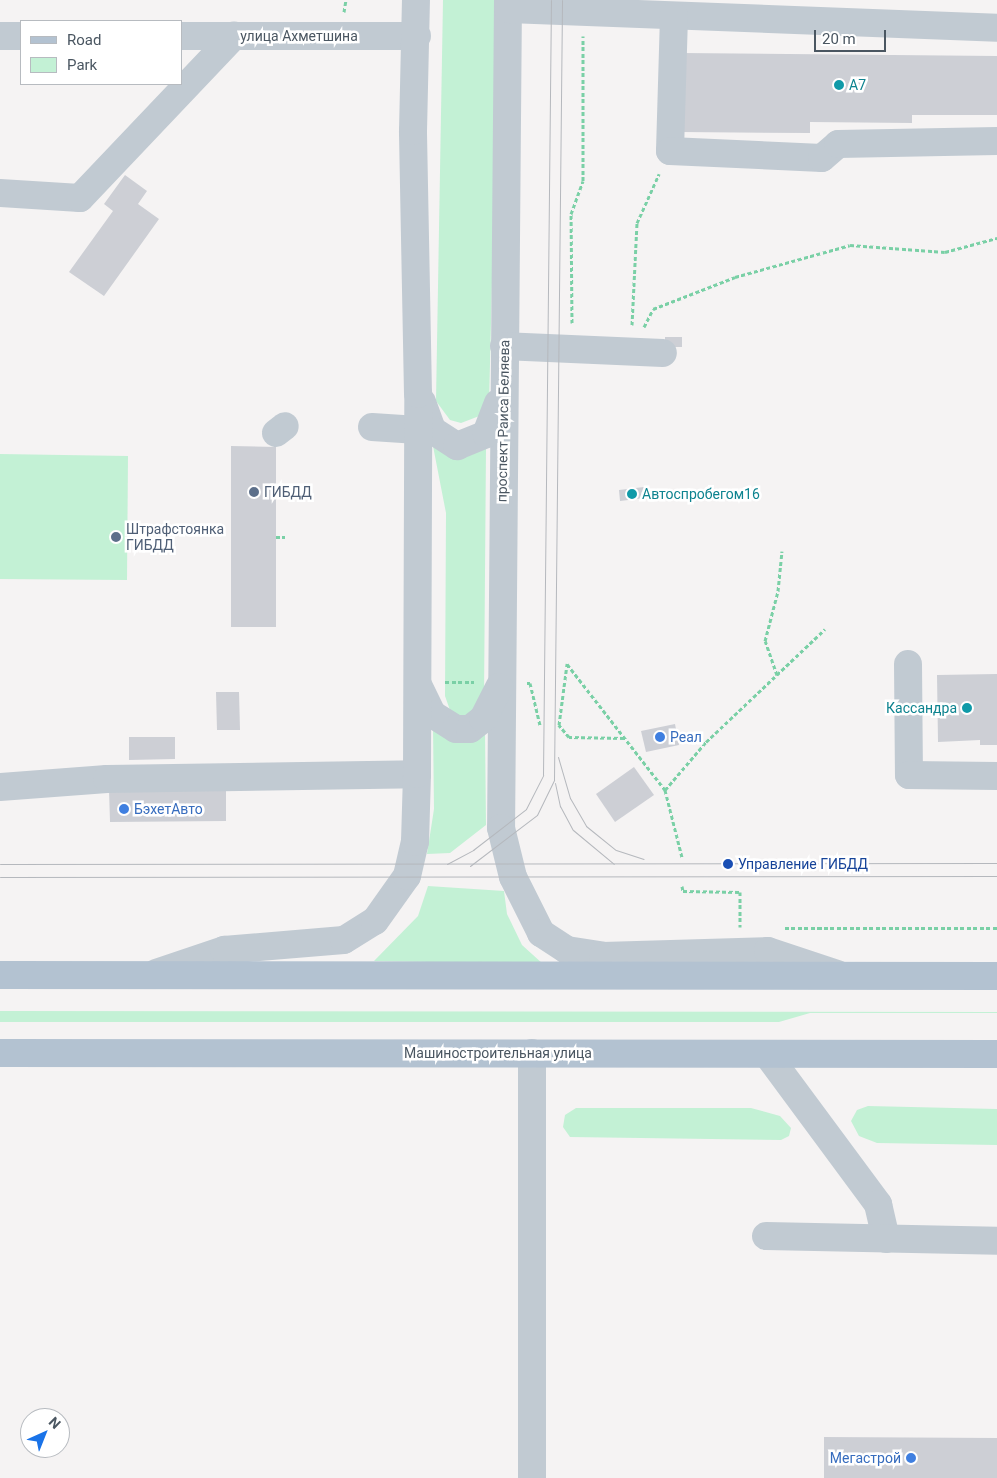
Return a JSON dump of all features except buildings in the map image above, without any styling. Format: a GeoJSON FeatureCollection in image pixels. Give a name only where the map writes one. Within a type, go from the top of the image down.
{"type":"FeatureCollection","features":[{"type":"Feature","properties":{"kind":"main road"},"geometry":{"type":"LineString","coordinates":[[0,975],[997,976]]}},
{"type":"Feature","properties":{"kind":"main road","name":"Машиностроительная улица"},"geometry":{"type":"LineString","coordinates":[[0,1052],[997,1054]]}},
{"type":"Feature","properties":{"kind":"street"},"geometry":{"type":"LineString","coordinates":[[150,975],[224,950],[344,940],[375,921],[400,892],[416,842],[417,774],[408,712],[416,682],[418,394],[413,131],[417,36],[416,0]]}},
{"type":"Feature","properties":{"kind":"street"},"geometry":{"type":"LineString","coordinates":[[508,4],[582,12],[997,28]]}},
{"type":"Feature","properties":{"kind":"street","name":"проспект Раиса Беляева"},"geometry":{"type":"LineString","coordinates":[[508,4],[501,682],[503,843],[532,921],[567,950],[603,956],[768,951],[843,976]]}},
{"type":"Feature","properties":{"kind":"street"},"geometry":{"type":"LineString","coordinates":[[674,16],[670,151],[822,158],[838,144],[997,141]]}},
{"type":"Feature","properties":{"kind":"street"},"geometry":{"type":"LineString","coordinates":[[0,36],[20,36]]}},
{"type":"Feature","properties":{"kind":"street","name":"улица Ахметшина"},"geometry":{"type":"LineString","coordinates":[[182,36],[417,36]]}},
{"type":"Feature","properties":{"kind":"street"},"geometry":{"type":"LineString","coordinates":[[0,193],[80,198],[234,36]]}},
{"type":"Feature","properties":{"kind":"street"},"geometry":{"type":"LineString","coordinates":[[504,346],[663,352]]}},
{"type":"Feature","properties":{"kind":"street"},"geometry":{"type":"LineString","coordinates":[[418,394],[432,430],[457,446],[486,434],[503,390]]}},
{"type":"Feature","properties":{"kind":"street"},"geometry":{"type":"LineString","coordinates":[[372,428],[418,430]]}},
{"type":"Feature","properties":{"kind":"street"},"geometry":{"type":"LineString","coordinates":[[908,664],[909,775],[997,776]]}},
{"type":"Feature","properties":{"kind":"street"},"geometry":{"type":"LineString","coordinates":[[416,682],[432,714],[456,729],[470,729],[483,719],[501,682]]}},
{"type":"Feature","properties":{"kind":"street"},"geometry":{"type":"LineString","coordinates":[[0,787],[107,779],[417,774]]}},
{"type":"Feature","properties":{"kind":"street"},"geometry":{"type":"LineString","coordinates":[[532,1053],[532,1478]]}},
{"type":"Feature","properties":{"kind":"street"},"geometry":{"type":"LineString","coordinates":[[767,1054],[878,1204],[886,1239]]}},
{"type":"Feature","properties":{"kind":"street"},"geometry":{"type":"LineString","coordinates":[[766,1236],[997,1241]]}},
{"type":"Feature","properties":{"kind":"path"},"geometry":{"type":"LineString","coordinates":[[572,349],[571,214],[583,181],[582,12]]}},
{"type":"Feature","properties":{"kind":"path"},"geometry":{"type":"LineString","coordinates":[[630,352],[637,223],[670,151]]}},
{"type":"Feature","properties":{"kind":"path"},"geometry":{"type":"LineString","coordinates":[[630,352],[653,309],[735,277],[850,245],[945,252],[997,238]]}},
{"type":"Feature","properties":{"kind":"path"},"geometry":{"type":"LineString","coordinates":[[276,537],[285,537]]}},
{"type":"Feature","properties":{"kind":"path"},"geometry":{"type":"LineString","coordinates":[[776,675],[765,641],[778,591],[782,551]]}},
{"type":"Feature","properties":{"kind":"path"},"geometry":{"type":"LineString","coordinates":[[665,790],[706,742],[825,629]]}},
{"type":"Feature","properties":{"kind":"path"},"geometry":{"type":"LineString","coordinates":[[624,738],[569,737],[559,725],[567,664],[665,790],[682,857]]}},
{"type":"Feature","properties":{"kind":"path"},"geometry":{"type":"LineString","coordinates":[[445,682],[530,683],[540,725]]}},
{"type":"Feature","properties":{"kind":"path"},"geometry":{"type":"LineString","coordinates":[[682,886],[683,891],[740,892],[740,928],[750,928]]}},
{"type":"Feature","properties":{"kind":"path"},"geometry":{"type":"LineString","coordinates":[[780,928],[997,928]]}},
{"type":"Feature","properties":{"kind":"green space"},"geometry":{"type":"Polygon","coordinates":[[[443,0],[499,0],[489,404],[482,415],[461,423],[450,420],[436,401],[443,0]]]}},
{"type":"Feature","properties":{"kind":"green space"},"geometry":{"type":"Polygon","coordinates":[[[433,446],[486,448],[484,700],[464,719],[451,713],[445,696],[446,513],[433,446]]]}},
{"type":"Feature","properties":{"kind":"green space"},"geometry":{"type":"Polygon","coordinates":[[[0,454],[128,456],[127,580],[0,579],[0,454]]]}},
{"type":"Feature","properties":{"kind":"green space"},"geometry":{"type":"Polygon","coordinates":[[[433,727],[485,731],[486,825],[450,853],[427,854],[434,809],[433,727]]]}},
{"type":"Feature","properties":{"kind":"green space"},"geometry":{"type":"Polygon","coordinates":[[[428,886],[504,891],[507,914],[522,945],[543,964],[374,961],[418,916],[428,886]]]}},
{"type":"Feature","properties":{"kind":"green space"},"geometry":{"type":"Polygon","coordinates":[[[0,1011],[997,1013],[810,1013],[779,1022],[0,1022],[0,1011]]]}},
{"type":"Feature","properties":{"kind":"green space"},"geometry":{"type":"Polygon","coordinates":[[[868,1106],[997,1109],[997,1145],[877,1143],[859,1136],[851,1121],[857,1110],[868,1106]]]}},
{"type":"Feature","properties":{"kind":"green space"},"geometry":{"type":"Polygon","coordinates":[[[576,1108],[751,1108],[780,1116],[791,1128],[789,1136],[781,1140],[570,1137],[563,1127],[565,1115],[576,1108]]]}},
{"type":"Feature","properties":{"kind":"tram line"},"geometry":{"type":"LineString","coordinates":[[447,864],[473,850],[526,809],[543,775],[551,0]]}},
{"type":"Feature","properties":{"kind":"tram line"},"geometry":{"type":"LineString","coordinates":[[470,866],[537,815],[554,780],[562,0]]}},
{"type":"Feature","properties":{"kind":"tram line"},"geometry":{"type":"LineString","coordinates":[[558,757],[570,798],[586,826],[616,850],[644,859]]}},
{"type":"Feature","properties":{"kind":"tram line"},"geometry":{"type":"LineString","coordinates":[[555,783],[560,806],[573,830],[614,864]]}},
{"type":"Feature","properties":{"kind":"tram line"},"geometry":{"type":"LineString","coordinates":[[0,864],[997,863]]}},
{"type":"Feature","properties":{"kind":"tram line"},"geometry":{"type":"LineString","coordinates":[[0,877],[997,876]]}},
{"type":"Feature","properties":{"kind":"place","name":"А7"},"geometry":{"type":"Point","coordinates":[839,85]}},
{"type":"Feature","properties":{"kind":"place","name":"ГИБДД"},"geometry":{"type":"Point","coordinates":[254,492]}},
{"type":"Feature","properties":{"kind":"place","name":"Автоспробегом16"},"geometry":{"type":"Point","coordinates":[632,494]}},
{"type":"Feature","properties":{"kind":"place","name":"Штрафстоянка ГИБДД"},"geometry":{"type":"Point","coordinates":[116,537]}},
{"type":"Feature","properties":{"kind":"place","name":"Кассандра"},"geometry":{"type":"Point","coordinates":[967,708]}},
{"type":"Feature","properties":{"kind":"place","name":"Реал"},"geometry":{"type":"Point","coordinates":[660,737]}},
{"type":"Feature","properties":{"kind":"place","name":"БэхетАвто"},"geometry":{"type":"Point","coordinates":[124,809]}},
{"type":"Feature","properties":{"kind":"place","name":"Управление ГИБДД"},"geometry":{"type":"Point","coordinates":[728,864]}},
{"type":"Feature","properties":{"kind":"place","name":"Мегастрой"},"geometry":{"type":"Point","coordinates":[911,1458]}}]}
